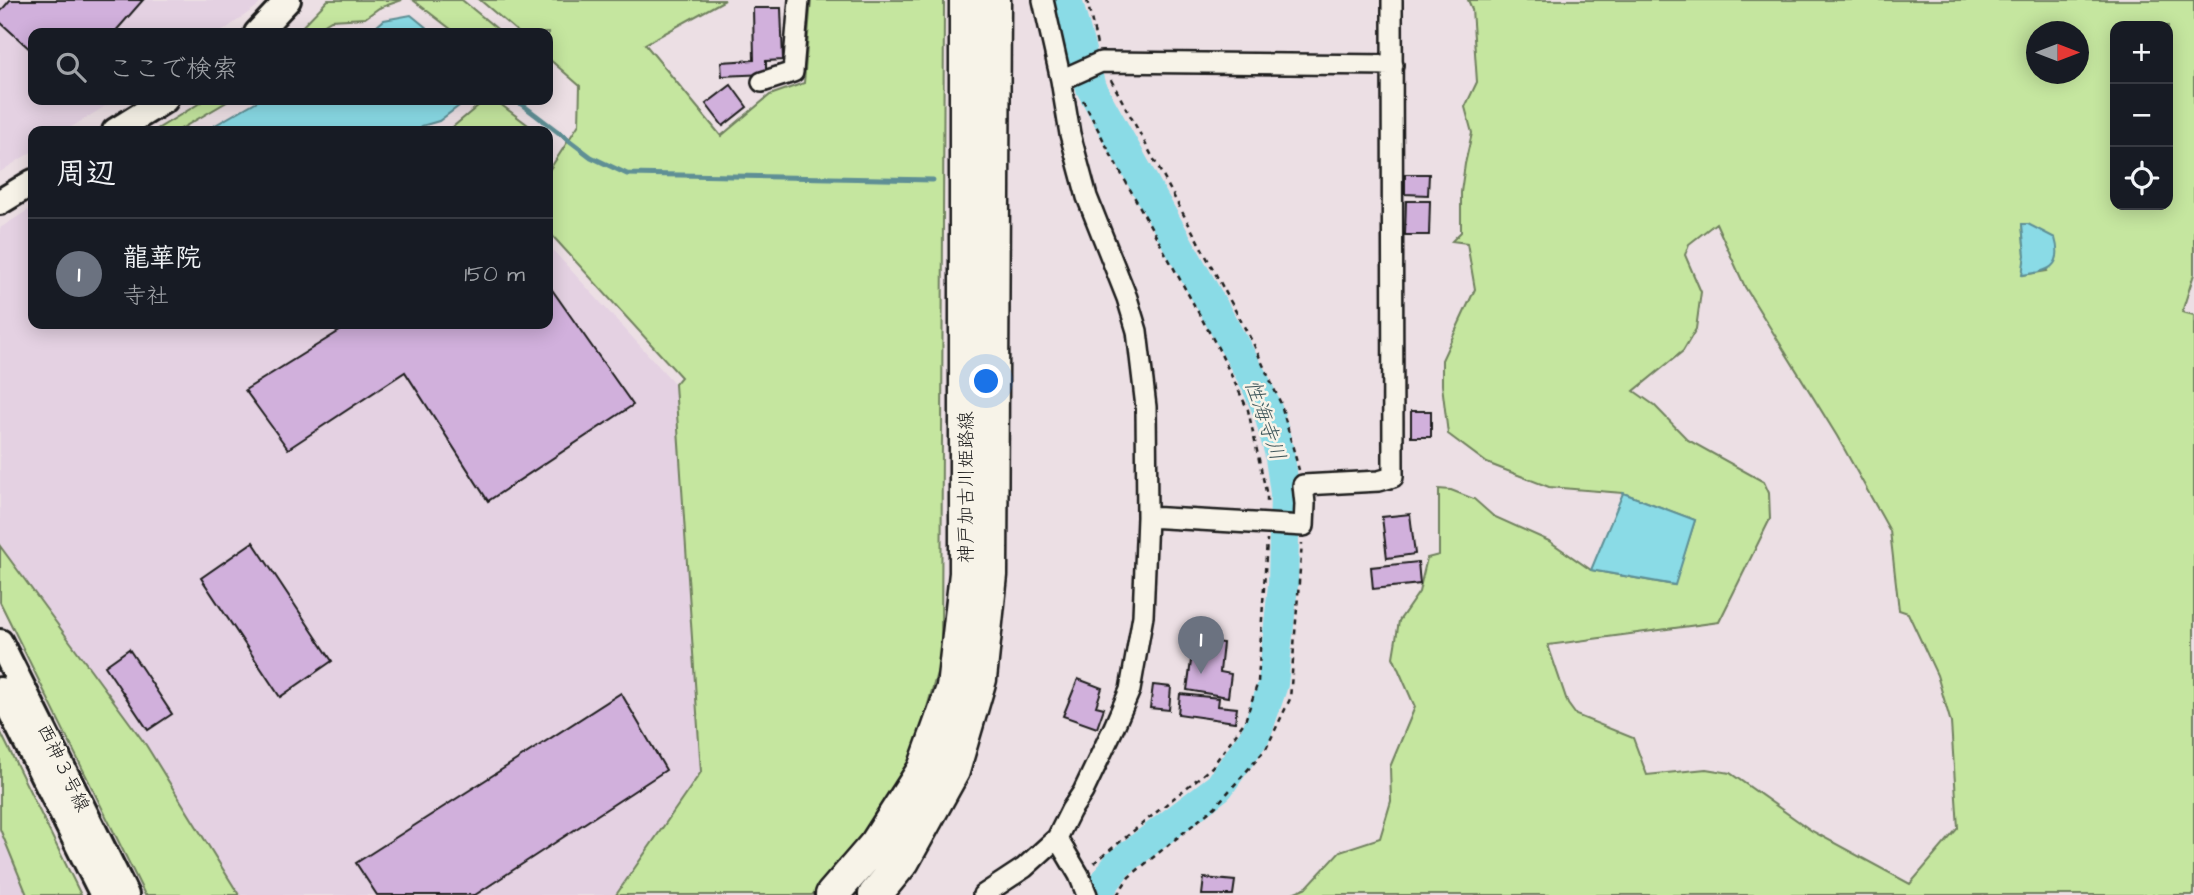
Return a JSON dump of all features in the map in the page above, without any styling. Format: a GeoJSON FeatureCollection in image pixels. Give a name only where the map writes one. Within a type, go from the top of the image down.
{"type":"FeatureCollection","features":[{"type":"Feature","properties":{"kind":"main road","name":"神戸加古川姫路線"},"geometry":{"type":"LineString","coordinates":[[832,895],[876,844],[924,769],[953,688],[966,573],[966,0]]}},
{"type":"Feature","properties":{"kind":"main road","name":"神戸加古川姫路線"},"geometry":{"type":"LineString","coordinates":[[875,895],[903,861],[953,771],[980,679],[991,575],[994,0]]}},
{"type":"Feature","properties":{"kind":"street"},"geometry":{"type":"LineString","coordinates":[[262,28],[288,0]]}},
{"type":"Feature","properties":{"kind":"street"},"geometry":{"type":"LineString","coordinates":[[762,82],[793,72],[799,0]]}},
{"type":"Feature","properties":{"kind":"street"},"geometry":{"type":"LineString","coordinates":[[983,895],[1024,868],[1057,838],[1093,771],[1130,690],[1143,616],[1147,517],[1146,407],[1137,331],[1087,197],[1070,134],[1066,78],[1043,0]]}},
{"type":"Feature","properties":{"kind":"street"},"geometry":{"type":"LineString","coordinates":[[1147,517],[1304,526],[1303,485],[1379,481],[1394,477],[1392,0]]}},
{"type":"Feature","properties":{"kind":"street"},"geometry":{"type":"LineString","coordinates":[[1066,78],[1101,62],[1393,65]]}},
{"type":"Feature","properties":{"kind":"street"},"geometry":{"type":"LineString","coordinates":[[123,126],[158,105]]}},
{"type":"Feature","properties":{"kind":"street"},"geometry":{"type":"LineString","coordinates":[[0,202],[28,185]]}},
{"type":"Feature","properties":{"kind":"street","name":"西神３号線"},"geometry":{"type":"LineString","coordinates":[[0,642],[126,895]]}},
{"type":"Feature","properties":{"kind":"street","name":"西神３号線"},"geometry":{"type":"LineString","coordinates":[[0,690],[103,895]]}},
{"type":"Feature","properties":{"kind":"street"},"geometry":{"type":"LineString","coordinates":[[1057,838],[1087,895]]}},
{"type":"Feature","properties":{"kind":"path"},"geometry":{"type":"LineString","coordinates":[[1087,0],[1101,62],[1254,345],[1281,404],[1303,485]]}},
{"type":"Feature","properties":{"kind":"path"},"geometry":{"type":"LineString","coordinates":[[1066,78],[1218,348],[1248,410],[1267,496],[1268,525],[1258,682],[1245,721],[1212,766],[1079,876]]}},
{"type":"Feature","properties":{"kind":"path"},"geometry":{"type":"LineString","coordinates":[[1117,895],[1129,877],[1215,807],[1266,749],[1290,699],[1304,526]]}},
{"type":"Feature","properties":{"kind":"shaded area"},"geometry":{"type":"Polygon","coordinates":[[[0,0],[259,0],[259,5],[227,28],[28,28],[28,105],[107,105],[73,126],[28,126],[28,154],[0,172],[0,0]]]}},
{"type":"Feature","properties":{"kind":"shaded area"},"geometry":{"type":"Polygon","coordinates":[[[28,210],[28,329],[553,329],[553,250],[675,384],[701,772],[616,895],[239,895],[146,745],[0,546],[0,228],[28,210]]]}},
{"type":"Feature","properties":{"kind":"shaded area"},"geometry":{"type":"Polygon","coordinates":[[[0,829],[27,895],[0,895],[0,829]]]}},
{"type":"Feature","properties":{"kind":"green space"},"geometry":{"type":"Polygon","coordinates":[[[328,0],[402,0],[379,8],[365,18],[331,20],[318,28],[301,28],[328,0]]]}},
{"type":"Feature","properties":{"kind":"green space"},"geometry":{"type":"Polygon","coordinates":[[[413,0],[462,0],[496,28],[449,28],[413,0]]]}},
{"type":"Feature","properties":{"kind":"green space"},"geometry":{"type":"Polygon","coordinates":[[[480,0],[725,0],[645,44],[721,136],[770,95],[804,83],[811,0],[944,0],[941,659],[911,763],[854,851],[812,895],[616,895],[701,772],[675,384],[681,377],[553,236],[553,164],[579,124],[580,86],[553,62],[553,28],[513,28],[480,0]]]}},
{"type":"Feature","properties":{"kind":"green space"},"geometry":{"type":"Polygon","coordinates":[[[1468,0],[2194,0],[2194,274],[2182,312],[2194,315],[2194,895],[1288,895],[1307,887],[1340,851],[1380,838],[1391,801],[1390,767],[1415,707],[1393,657],[1399,621],[1419,592],[1427,558],[1439,555],[1439,489],[1451,490],[1474,499],[1493,516],[1549,541],[1591,570],[1674,585],[1695,520],[1623,493],[1549,487],[1487,463],[1448,434],[1442,360],[1475,289],[1467,243],[1452,241],[1461,232],[1461,192],[1472,133],[1465,107],[1477,82],[1472,9],[1468,0]],[[1716,223],[1689,244],[1685,255],[1701,292],[1696,329],[1683,351],[1634,391],[1654,405],[1688,440],[1764,482],[1769,493],[1770,519],[1719,622],[1548,645],[1568,704],[1576,715],[1633,738],[1647,775],[1706,769],[1730,773],[1812,831],[1910,884],[1958,828],[1951,723],[1937,675],[1908,613],[1899,610],[1890,531],[1837,436],[1745,287],[1716,223]],[[2022,224],[2025,255],[2023,275],[2047,271],[2022,224]]]}},
{"type":"Feature","properties":{"kind":"green space"},"geometry":{"type":"Polygon","coordinates":[[[197,105],[221,105],[186,126],[162,126],[197,105]]]}},
{"type":"Feature","properties":{"kind":"green space"},"geometry":{"type":"Polygon","coordinates":[[[479,105],[502,105],[529,126],[454,126],[479,105]]]}},
{"type":"Feature","properties":{"kind":"green space"},"geometry":{"type":"Polygon","coordinates":[[[0,546],[146,745],[239,895],[145,895],[0,602],[0,546]]]}},
{"type":"Feature","properties":{"kind":"green space"},"geometry":{"type":"Polygon","coordinates":[[[0,731],[81,895],[27,895],[0,829],[0,731]]]}},
{"type":"Feature","properties":{"kind":"water"},"geometry":{"type":"Polygon","coordinates":[[[411,15],[427,28],[375,28],[384,20],[411,15]]]}},
{"type":"Feature","properties":{"kind":"water"},"geometry":{"type":"Polygon","coordinates":[[[250,105],[460,105],[439,121],[422,126],[214,126],[250,105]]]}},
{"type":"Feature","properties":{"kind":"water"},"geometry":{"type":"Polygon","coordinates":[[[2022,224],[2028,224],[2055,238],[2057,256],[2055,262],[2046,270],[2022,275],[2025,255],[2022,224]]]}},
{"type":"Feature","properties":{"kind":"water"},"geometry":{"type":"Polygon","coordinates":[[[1623,493],[1695,520],[1675,585],[1591,570],[1623,493]]]}},
{"type":"Feature","properties":{"kind":"building"},"geometry":{"type":"Polygon","coordinates":[[[10,0],[143,0],[118,28],[28,28],[28,47],[0,22],[0,12],[10,0]]]}},
{"type":"Feature","properties":{"kind":"building"},"geometry":{"type":"Polygon","coordinates":[[[753,8],[781,8],[783,60],[766,61],[766,74],[722,76],[721,62],[754,60],[753,8]]]}},
{"type":"Feature","properties":{"kind":"building"},"geometry":{"type":"Polygon","coordinates":[[[731,85],[747,107],[723,126],[706,104],[731,85]]]}},
{"type":"Feature","properties":{"kind":"building"},"geometry":{"type":"Polygon","coordinates":[[[1405,174],[1429,174],[1428,195],[1405,194],[1405,174]]]}},
{"type":"Feature","properties":{"kind":"building"},"geometry":{"type":"Polygon","coordinates":[[[1406,201],[1430,201],[1429,235],[1405,235],[1406,201]]]}},
{"type":"Feature","properties":{"kind":"building"},"geometry":{"type":"Polygon","coordinates":[[[553,291],[633,405],[488,501],[405,372],[288,449],[245,390],[343,329],[553,329],[553,291]]]}},
{"type":"Feature","properties":{"kind":"building"},"geometry":{"type":"Polygon","coordinates":[[[1411,411],[1431,411],[1431,437],[1411,437],[1411,411]]]}},
{"type":"Feature","properties":{"kind":"building"},"geometry":{"type":"Polygon","coordinates":[[[1410,514],[1415,554],[1387,558],[1382,517],[1410,514]]]}},
{"type":"Feature","properties":{"kind":"building"},"geometry":{"type":"Polygon","coordinates":[[[253,542],[332,661],[280,697],[201,578],[253,542]]]}},
{"type":"Feature","properties":{"kind":"building"},"geometry":{"type":"Polygon","coordinates":[[[1418,562],[1420,584],[1373,589],[1371,567],[1418,562]]]}},
{"type":"Feature","properties":{"kind":"building"},"geometry":{"type":"Polygon","coordinates":[[[1194,639],[1223,643],[1220,672],[1231,674],[1228,697],[1187,690],[1194,639]]]}},
{"type":"Feature","properties":{"kind":"building"},"geometry":{"type":"Polygon","coordinates":[[[129,649],[172,714],[148,730],[105,666],[129,649]]]}},
{"type":"Feature","properties":{"kind":"building"},"geometry":{"type":"Polygon","coordinates":[[[1078,679],[1102,688],[1096,706],[1104,708],[1097,728],[1063,716],[1078,679]]]}},
{"type":"Feature","properties":{"kind":"building"},"geometry":{"type":"Polygon","coordinates":[[[1153,685],[1171,687],[1169,710],[1150,708],[1153,685]]]}},
{"type":"Feature","properties":{"kind":"building"},"geometry":{"type":"Polygon","coordinates":[[[621,693],[666,770],[475,895],[377,895],[356,863],[621,693]]]}},
{"type":"Feature","properties":{"kind":"building"},"geometry":{"type":"Polygon","coordinates":[[[1180,694],[1219,698],[1218,706],[1237,708],[1235,722],[1178,714],[1180,694]]]}},
{"type":"Feature","properties":{"kind":"building"},"geometry":{"type":"Polygon","coordinates":[[[1204,878],[1235,881],[1233,895],[1202,895],[1204,878]]]}},
{"type":"Feature","properties":{"kind":"waterway","name":"性海寺川"},"geometry":{"type":"LineString","coordinates":[[1067,0],[1091,88],[1256,384],[1269,414],[1279,451],[1285,493],[1283,585],[1273,684],[1256,734],[1219,787],[1117,865],[1096,895]]}},
{"type":"Feature","properties":{"kind":"waterway"},"geometry":{"type":"LineString","coordinates":[[523,105],[550,126]]}},
{"type":"Feature","properties":{"kind":"waterway"},"geometry":{"type":"LineString","coordinates":[[553,128],[591,157],[627,174],[933,180]]}},
{"type":"Feature","properties":{"kind":"place","name":"龍華院"},"geometry":{"type":"Point","coordinates":[1201,674]}}]}
